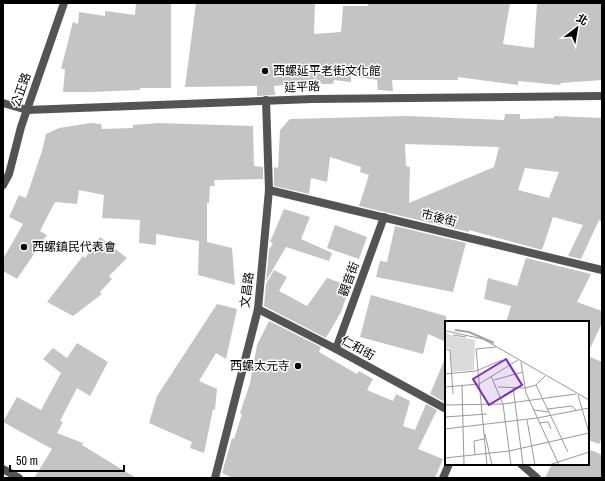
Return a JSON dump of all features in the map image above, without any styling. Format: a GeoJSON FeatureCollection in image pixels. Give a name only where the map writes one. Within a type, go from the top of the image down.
{"type":"FeatureCollection","features":[{"type":"Feature","properties":{"kind":"street","name":"公正路"},"geometry":{"type":"LineString","coordinates":[[3,185],[9,174],[27,110],[64,3]]}},
{"type":"Feature","properties":{"kind":"street","name":"延平路"},"geometry":{"type":"LineString","coordinates":[[3,103],[27,110],[266,100],[602,96]]}},
{"type":"Feature","properties":{"kind":"street","name":"文昌路"},"geometry":{"type":"LineString","coordinates":[[214,478],[258,309],[270,190],[266,100]]}},
{"type":"Feature","properties":{"kind":"street","name":"市後街"},"geometry":{"type":"LineString","coordinates":[[270,190],[602,270]]}},
{"type":"Feature","properties":{"kind":"street","name":"觀音街"},"geometry":{"type":"LineString","coordinates":[[336,349],[384,217]]}},
{"type":"Feature","properties":{"kind":"street","name":"仁和街"},"geometry":{"type":"LineString","coordinates":[[258,309],[336,349],[445,408]]}},
{"type":"Feature","properties":{"kind":"street"},"geometry":{"type":"LineString","coordinates":[[443,478],[449,465]]}},
{"type":"Feature","properties":{"kind":"street"},"geometry":{"type":"LineString","coordinates":[[522,465],[536,478]]}},
{"type":"Feature","properties":{"kind":"street"},"geometry":{"type":"LineString","coordinates":[[3,469],[19,478]]}},
{"type":"Feature","properties":{"kind":"building"},"geometry":{"type":"Polygon","coordinates":[[[136,3],[171,3],[171,88],[63,92],[65,69],[61,69],[73,22],[78,24],[79,12],[105,16],[105,11],[135,15],[136,3]]]}},
{"type":"Feature","properties":{"kind":"building"},"geometry":{"type":"Polygon","coordinates":[[[196,3],[315,3],[314,34],[341,32],[343,6],[368,6],[368,3],[510,3],[503,44],[534,48],[537,3],[602,3],[602,80],[561,83],[560,85],[518,81],[518,85],[458,77],[458,80],[392,80],[393,91],[378,90],[377,80],[351,76],[351,82],[334,80],[333,84],[296,81],[296,84],[274,86],[275,95],[257,96],[257,86],[185,87],[196,3]]]}},
{"type":"Feature","properties":{"kind":"building"},"geometry":{"type":"Polygon","coordinates":[[[505,114],[520,114],[520,119],[554,118],[554,116],[602,118],[602,222],[599,220],[581,259],[568,256],[583,225],[553,217],[542,250],[469,230],[469,232],[359,206],[369,175],[360,172],[361,167],[330,157],[327,182],[311,178],[309,194],[274,186],[274,167],[278,168],[280,130],[290,119],[406,116],[504,120],[505,114]],[[405,144],[406,166],[410,167],[409,203],[494,167],[499,147],[405,144]],[[525,168],[518,190],[549,198],[559,172],[525,168]]]}},
{"type":"Feature","properties":{"kind":"building"},"geometry":{"type":"Polygon","coordinates":[[[91,123],[101,124],[102,129],[133,128],[133,125],[158,123],[253,126],[254,166],[263,167],[263,179],[214,180],[215,186],[210,186],[209,203],[207,203],[207,242],[232,248],[235,285],[198,275],[199,241],[156,234],[156,245],[139,243],[140,220],[102,218],[104,195],[79,190],[77,204],[55,202],[40,231],[47,235],[17,279],[3,271],[3,259],[23,224],[9,217],[19,195],[26,198],[42,151],[46,134],[59,128],[91,123]]]}},
{"type":"Feature","properties":{"kind":"building"},"geometry":{"type":"Polygon","coordinates":[[[284,209],[310,217],[301,239],[332,253],[329,261],[286,247],[266,281],[269,250],[273,243],[270,242],[284,209]]]}},
{"type":"Feature","properties":{"kind":"building"},"geometry":{"type":"Polygon","coordinates":[[[335,225],[367,237],[359,259],[327,248],[335,225]]]}},
{"type":"Feature","properties":{"kind":"building"},"geometry":{"type":"Polygon","coordinates":[[[395,226],[466,243],[453,292],[376,277],[380,261],[387,262],[395,226]]]}},
{"type":"Feature","properties":{"kind":"building"},"geometry":{"type":"Polygon","coordinates":[[[100,237],[127,258],[109,276],[112,279],[100,292],[102,294],[73,316],[47,302],[83,256],[85,258],[100,237]]]}},
{"type":"Feature","properties":{"kind":"building"},"geometry":{"type":"Polygon","coordinates":[[[526,258],[591,274],[577,302],[602,311],[602,323],[589,351],[589,321],[506,321],[511,306],[484,299],[488,278],[517,286],[526,258]]]}},
{"type":"Feature","properties":{"kind":"building"},"geometry":{"type":"Polygon","coordinates":[[[274,270],[287,277],[279,291],[307,306],[327,278],[350,286],[341,312],[326,338],[264,306],[266,284],[274,270]]]}},
{"type":"Feature","properties":{"kind":"building"},"geometry":{"type":"Polygon","coordinates":[[[371,295],[446,316],[445,342],[428,334],[423,354],[360,337],[371,295]]]}},
{"type":"Feature","properties":{"kind":"building"},"geometry":{"type":"Polygon","coordinates":[[[217,304],[237,309],[226,359],[216,353],[199,381],[217,389],[215,410],[213,409],[204,453],[190,448],[192,442],[149,423],[157,396],[217,304]]]}},
{"type":"Feature","properties":{"kind":"building"},"geometry":{"type":"Polygon","coordinates":[[[269,321],[321,347],[319,352],[357,374],[359,371],[373,379],[367,390],[393,401],[396,394],[410,401],[403,426],[415,430],[426,404],[437,410],[418,449],[443,459],[435,478],[233,478],[222,473],[232,438],[234,439],[242,414],[240,413],[250,383],[257,345],[269,321]]]}},
{"type":"Feature","properties":{"kind":"building"},"geometry":{"type":"Polygon","coordinates":[[[77,343],[108,362],[90,396],[77,388],[60,421],[63,422],[57,433],[83,443],[82,445],[136,478],[34,478],[52,449],[3,422],[17,397],[41,410],[61,373],[43,359],[53,348],[67,358],[77,343]]]}},
{"type":"Feature","properties":{"kind":"building"},"geometry":{"type":"Polygon","coordinates":[[[589,356],[602,362],[602,438],[599,444],[589,440],[589,356]]]}},
{"type":"Feature","properties":{"kind":"building"},"geometry":{"type":"Polygon","coordinates":[[[445,358],[445,402],[430,394],[445,358]]]}},
{"type":"Feature","properties":{"kind":"building"},"geometry":{"type":"Polygon","coordinates":[[[591,450],[602,455],[602,478],[545,478],[552,465],[589,465],[589,455],[591,450]]]}},
{"type":"Feature","properties":{"kind":"place","name":"西螺延平老街文化館"},"geometry":{"type":"Point","coordinates":[265,71]}},
{"type":"Feature","properties":{"kind":"place","name":"西螺鎮民代表會"},"geometry":{"type":"Point","coordinates":[24,247]}},
{"type":"Feature","properties":{"kind":"place","name":"西螺太元寺"},"geometry":{"type":"Point","coordinates":[298,366]}}]}
